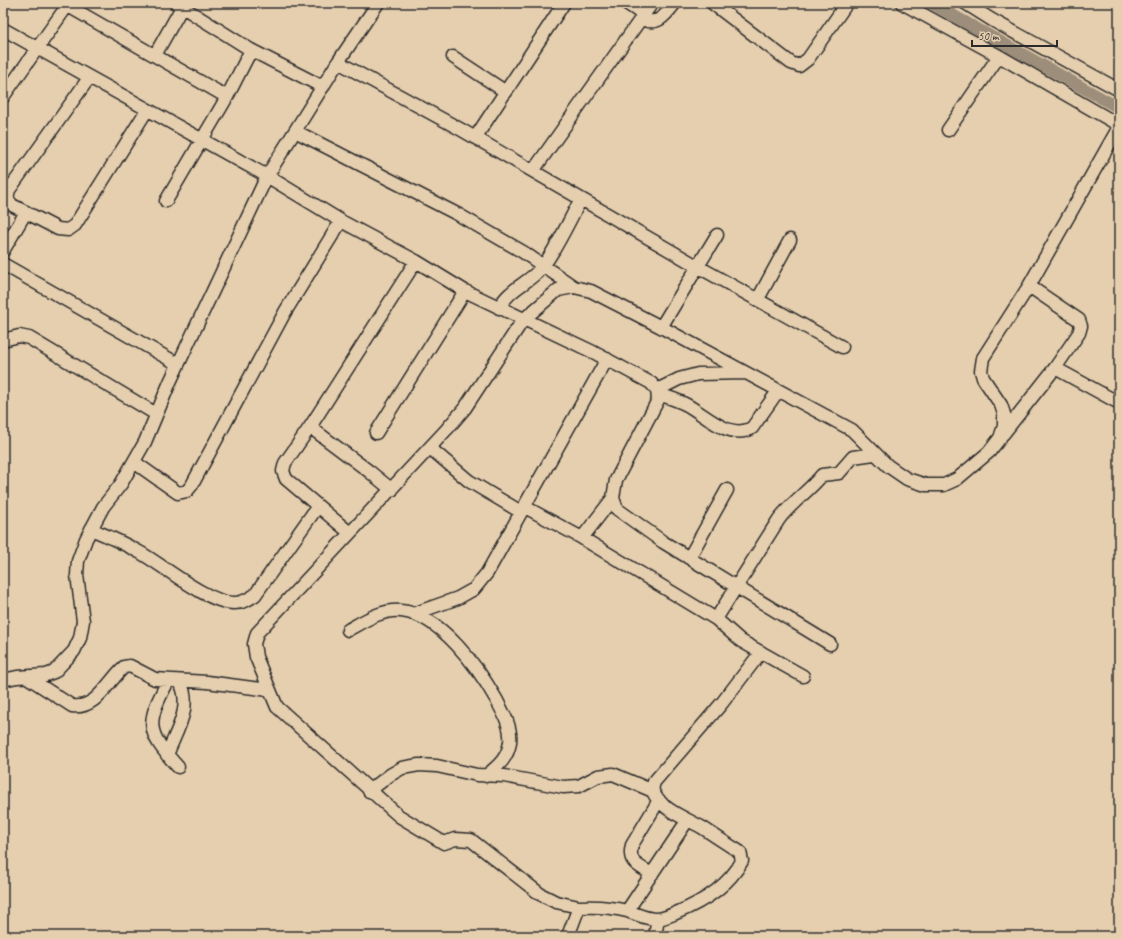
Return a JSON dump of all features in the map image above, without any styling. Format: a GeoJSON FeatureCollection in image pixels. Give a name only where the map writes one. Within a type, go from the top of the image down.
{"type":"FeatureCollection","features":[{"type":"Feature","properties":{"kind":"street"},"geometry":{"type":"LineString","coordinates":[[3,680],[46,675],[54,672],[74,651],[80,638],[83,621],[77,575],[78,561],[91,529],[103,507],[121,484],[146,442],[156,414],[178,364],[267,176],[338,62],[378,3]]}},
{"type":"Feature","properties":{"kind":"street"},"geometry":{"type":"LineString","coordinates":[[475,138],[564,3]]}},
{"type":"Feature","properties":{"kind":"street"},"geometry":{"type":"LineString","coordinates":[[626,3],[642,17],[651,22],[657,22],[664,17],[675,3]]}},
{"type":"Feature","properties":{"kind":"street"},"geometry":{"type":"LineString","coordinates":[[533,171],[652,3]]}},
{"type":"Feature","properties":{"kind":"street"},"geometry":{"type":"LineString","coordinates":[[712,3],[791,63],[799,66],[808,59],[847,3]]}},
{"type":"Feature","properties":{"kind":"street"},"geometry":{"type":"LineString","coordinates":[[902,3],[999,56],[1119,126],[1029,286],[986,352],[981,365],[983,378],[1001,405],[1004,414],[1004,426],[1000,438]]}},
{"type":"Feature","properties":{"kind":"street"},"geometry":{"type":"LineString","coordinates":[[965,3],[992,20],[1119,90]]}},
{"type":"Feature","properties":{"kind":"street"},"geometry":{"type":"LineString","coordinates":[[3,97],[38,47],[65,4],[227,98]]}},
{"type":"Feature","properties":{"kind":"street"},"geometry":{"type":"LineString","coordinates":[[155,55],[179,5],[251,50],[323,86]]}},
{"type":"Feature","properties":{"kind":"street"},"geometry":{"type":"LineString","coordinates":[[3,29],[38,47],[89,78],[267,176],[341,221],[416,261],[465,291],[607,359],[651,383],[658,392],[686,404],[727,430],[736,432],[746,431],[752,428],[778,391]]}},
{"type":"Feature","properties":{"kind":"street"},"geometry":{"type":"LineString","coordinates":[[166,201],[227,98],[251,50]]}},
{"type":"Feature","properties":{"kind":"street"},"geometry":{"type":"LineString","coordinates":[[948,130],[999,56]]}},
{"type":"Feature","properties":{"kind":"street"},"geometry":{"type":"LineString","coordinates":[[453,58],[506,92]]}},
{"type":"Feature","properties":{"kind":"street"},"geometry":{"type":"LineString","coordinates":[[338,62],[475,138],[697,266],[842,347]]}},
{"type":"Feature","properties":{"kind":"street"},"geometry":{"type":"LineString","coordinates":[[89,78],[9,190],[7,198],[12,205],[58,229],[68,230],[75,226],[147,110]]}},
{"type":"Feature","properties":{"kind":"street"},"geometry":{"type":"LineString","coordinates":[[295,131],[459,215],[543,266],[574,287],[591,291],[661,327],[852,430],[874,454],[888,466],[907,478],[926,485],[944,485],[957,479],[970,470],[989,452],[1055,368],[1079,333],[1081,326],[1079,320],[1029,286]]}},
{"type":"Feature","properties":{"kind":"street"},"geometry":{"type":"LineString","coordinates":[[499,308],[504,298],[514,288],[529,280],[543,266],[581,199]]}},
{"type":"Feature","properties":{"kind":"street"},"geometry":{"type":"LineString","coordinates":[[3,251],[26,212]]}},
{"type":"Feature","properties":{"kind":"street"},"geometry":{"type":"LineString","coordinates":[[134,462],[178,493],[186,491],[192,485],[285,312],[341,221]]}},
{"type":"Feature","properties":{"kind":"street"},"geometry":{"type":"LineString","coordinates":[[661,327],[717,235]]}},
{"type":"Feature","properties":{"kind":"street"},"geometry":{"type":"LineString","coordinates":[[758,299],[790,240]]}},
{"type":"Feature","properties":{"kind":"street"},"geometry":{"type":"LineString","coordinates":[[350,533],[286,479],[283,471],[285,463],[310,427],[416,261]]}},
{"type":"Feature","properties":{"kind":"street"},"geometry":{"type":"LineString","coordinates":[[3,264],[178,364]]}},
{"type":"Feature","properties":{"kind":"street"},"geometry":{"type":"LineString","coordinates":[[370,791],[390,775],[402,768],[419,765],[436,766],[486,776],[504,776],[533,782],[572,787],[579,786],[598,776],[614,774],[656,796],[687,821],[702,828],[740,852],[742,861],[730,879],[718,890],[692,906],[658,919],[647,918],[627,911],[592,906],[578,907],[556,902],[540,894],[471,840],[455,840],[444,843],[438,841],[399,816],[370,791],[288,718],[277,707],[269,690],[265,675],[256,657],[254,644],[257,633],[392,490],[465,408],[523,320],[558,290],[574,287]]}},
{"type":"Feature","properties":{"kind":"street"},"geometry":{"type":"LineString","coordinates":[[376,432],[465,291]]}},
{"type":"Feature","properties":{"kind":"street"},"geometry":{"type":"LineString","coordinates":[[3,340],[19,336],[29,338],[156,414]]}},
{"type":"Feature","properties":{"kind":"street"},"geometry":{"type":"LineString","coordinates":[[413,614],[458,598],[474,589],[487,573],[607,359]]}},
{"type":"Feature","properties":{"kind":"street"},"geometry":{"type":"LineString","coordinates":[[1055,368],[1119,403]]}},
{"type":"Feature","properties":{"kind":"street"},"geometry":{"type":"LineString","coordinates":[[658,392],[679,379],[698,374],[746,373]]}},
{"type":"Feature","properties":{"kind":"street"},"geometry":{"type":"LineString","coordinates":[[658,392],[658,400],[616,480],[613,498],[617,510],[663,542],[830,644]]}},
{"type":"Feature","properties":{"kind":"street"},"geometry":{"type":"LineString","coordinates":[[310,427],[392,490]]}},
{"type":"Feature","properties":{"kind":"street"},"geometry":{"type":"LineString","coordinates":[[430,448],[469,481],[523,510],[582,538],[716,619],[741,641],[803,676]]}},
{"type":"Feature","properties":{"kind":"street"},"geometry":{"type":"LineString","coordinates":[[716,619],[779,518],[789,505],[811,488],[822,475],[839,473],[853,457],[874,454]]}},
{"type":"Feature","properties":{"kind":"street"},"geometry":{"type":"LineString","coordinates":[[689,558],[727,490]]}},
{"type":"Feature","properties":{"kind":"street"},"geometry":{"type":"LineString","coordinates":[[582,538],[613,498]]}},
{"type":"Feature","properties":{"kind":"street"},"geometry":{"type":"LineString","coordinates":[[91,529],[143,554],[194,588],[234,603],[246,601],[255,595],[318,506]]}},
{"type":"Feature","properties":{"kind":"street"},"geometry":{"type":"LineString","coordinates":[[348,630],[372,616],[401,611],[413,614],[426,620],[455,643],[473,662],[486,680],[506,716],[510,729],[510,741],[506,754],[500,765],[486,776]]}},
{"type":"Feature","properties":{"kind":"street"},"geometry":{"type":"LineString","coordinates":[[652,874],[634,862],[630,852],[656,796],[654,782],[722,703],[761,652]]}},
{"type":"Feature","properties":{"kind":"street"},"geometry":{"type":"LineString","coordinates":[[27,677],[72,706],[81,708],[94,701],[124,667],[130,666],[155,679],[180,682],[207,682],[269,690]]}},
{"type":"Feature","properties":{"kind":"street"},"geometry":{"type":"LineString","coordinates":[[168,681],[155,705],[152,720],[155,740],[166,755],[178,767]]}},
{"type":"Feature","properties":{"kind":"street"},"geometry":{"type":"LineString","coordinates":[[166,755],[184,710],[185,696],[180,682]]}},
{"type":"Feature","properties":{"kind":"street"},"geometry":{"type":"LineString","coordinates":[[627,911],[687,821]]}},
{"type":"Feature","properties":{"kind":"street"},"geometry":{"type":"LineString","coordinates":[[568,936],[578,907]]}},
{"type":"Feature","properties":{"kind":"street"},"geometry":{"type":"LineString","coordinates":[[655,936],[658,919]]}},
{"type":"Feature","properties":{"kind":"waterway"},"geometry":{"type":"LineString","coordinates":[[931,3],[1119,108]]}}]}
